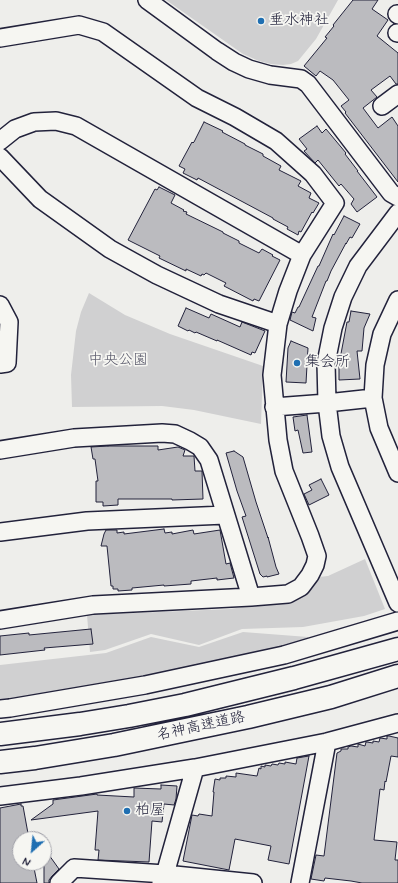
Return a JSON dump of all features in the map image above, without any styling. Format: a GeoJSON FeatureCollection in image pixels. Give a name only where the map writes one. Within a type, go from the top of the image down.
{"type":"FeatureCollection","features":[{"type":"Feature","properties":{"kind":"highway","name":"名神高速道路"},"geometry":{"type":"LineString","coordinates":[[0,734],[80,724],[185,705],[294,678],[398,649]]}},
{"type":"Feature","properties":{"kind":"highway","name":"名神高速道路"},"geometry":{"type":"LineString","coordinates":[[0,762],[35,758],[114,745],[248,717],[331,697],[398,676]]}},
{"type":"Feature","properties":{"kind":"street"},"geometry":{"type":"LineString","coordinates":[[147,0],[217,51],[249,70],[270,76],[301,78],[308,84],[391,193],[398,198]]}},
{"type":"Feature","properties":{"kind":"street"},"geometry":{"type":"LineString","coordinates":[[0,38],[79,25],[103,32],[197,98],[235,117],[276,141],[313,174],[335,203],[302,255],[288,291],[278,324],[272,375],[278,440],[284,471],[317,556],[315,565],[310,575],[301,587],[288,594],[93,605],[0,620]]}},
{"type":"Feature","properties":{"kind":"street"},"geometry":{"type":"LineString","coordinates":[[0,141],[15,129],[34,122],[56,121],[76,126],[302,255]]}},
{"type":"Feature","properties":{"kind":"street"},"geometry":{"type":"LineString","coordinates":[[0,157],[40,199],[110,249],[157,276],[219,304],[278,324]]}},
{"type":"Feature","properties":{"kind":"street"},"geometry":{"type":"LineString","coordinates":[[398,214],[358,266],[343,297],[333,328],[326,363],[327,403],[331,436],[340,467],[398,603]]}},
{"type":"Feature","properties":{"kind":"street"},"geometry":{"type":"LineString","coordinates":[[0,305],[10,322],[7,364],[0,364]]}},
{"type":"Feature","properties":{"kind":"street"},"geometry":{"type":"LineString","coordinates":[[397,305],[382,334],[375,365],[373,398],[379,428],[397,469]]}},
{"type":"Feature","properties":{"kind":"street"},"geometry":{"type":"LineString","coordinates":[[274,407],[373,398]]}},
{"type":"Feature","properties":{"kind":"street"},"geometry":{"type":"LineString","coordinates":[[0,450],[74,438],[175,434],[190,440],[200,447],[209,460],[251,597]]}},
{"type":"Feature","properties":{"kind":"street"},"geometry":{"type":"LineString","coordinates":[[0,532],[87,521],[225,515]]}},
{"type":"Feature","properties":{"kind":"street"},"geometry":{"type":"LineString","coordinates":[[0,709],[145,685],[284,655],[398,620]]}},
{"type":"Feature","properties":{"kind":"street"},"geometry":{"type":"LineString","coordinates":[[0,796],[80,786],[195,768],[327,742],[398,723]]}},
{"type":"Feature","properties":{"kind":"street"},"geometry":{"type":"LineString","coordinates":[[300,883],[327,742]]}},
{"type":"Feature","properties":{"kind":"street"},"geometry":{"type":"LineString","coordinates":[[163,878],[195,768]]}},
{"type":"Feature","properties":{"kind":"street"},"geometry":{"type":"LineString","coordinates":[[59,883],[74,868],[115,877],[253,883]]}},
{"type":"Feature","properties":{"kind":"green space","name":"垂水神社"},"geometry":{"type":"Polygon","coordinates":[[[166,0],[338,0],[316,39],[298,61],[283,65],[259,61],[243,54],[166,0]]]}},
{"type":"Feature","properties":{"kind":"green space","name":"中央公園"},"geometry":{"type":"Polygon","coordinates":[[[89,293],[125,315],[170,334],[263,366],[261,424],[194,410],[162,406],[72,407],[71,375],[76,331],[81,312],[89,293]]]}},
{"type":"Feature","properties":{"kind":"green space"},"geometry":{"type":"Polygon","coordinates":[[[365,559],[385,609],[364,616],[303,627],[242,629],[199,645],[151,634],[105,650],[90,652],[87,615],[230,609],[281,601],[307,592],[319,577],[328,576],[365,559]]]}},
{"type":"Feature","properties":{"kind":"green space"},"geometry":{"type":"Polygon","coordinates":[[[243,632],[308,637],[309,640],[179,670],[0,699],[0,665],[106,653],[151,637],[199,647],[243,632]]]}},
{"type":"Feature","properties":{"kind":"building"},"geometry":{"type":"Polygon","coordinates":[[[353,0],[378,0],[372,9],[388,20],[377,36],[398,53],[398,84],[396,84],[390,76],[371,90],[377,97],[363,108],[378,128],[392,117],[398,126],[398,182],[345,113],[346,112],[341,106],[349,100],[333,80],[320,71],[316,76],[304,66],[327,38],[325,37],[334,26],[333,25],[353,0]]]}},
{"type":"Feature","properties":{"kind":"building"},"geometry":{"type":"Polygon","coordinates":[[[204,122],[263,154],[263,156],[281,166],[279,170],[301,181],[298,186],[311,193],[309,198],[319,203],[313,213],[312,212],[301,232],[299,231],[298,235],[287,229],[288,227],[273,218],[198,178],[197,180],[183,173],[185,169],[179,166],[204,122]]]}},
{"type":"Feature","properties":{"kind":"building"},"geometry":{"type":"Polygon","coordinates":[[[317,126],[322,133],[326,129],[346,153],[345,154],[377,197],[357,212],[351,204],[354,199],[341,184],[339,186],[318,160],[315,163],[304,151],[307,149],[299,139],[317,126]]]}},
{"type":"Feature","properties":{"kind":"building"},"geometry":{"type":"Polygon","coordinates":[[[159,187],[175,195],[171,203],[187,212],[186,214],[223,232],[239,241],[239,243],[259,253],[262,249],[280,260],[259,301],[254,299],[253,301],[224,286],[226,283],[206,273],[204,275],[202,274],[201,276],[186,269],[186,271],[159,258],[160,256],[128,240],[155,189],[157,190],[159,187]]]}},
{"type":"Feature","properties":{"kind":"building"},"geometry":{"type":"Polygon","coordinates":[[[344,216],[360,224],[352,238],[350,237],[346,243],[326,281],[312,317],[316,318],[313,331],[290,320],[292,312],[295,313],[299,307],[333,234],[334,235],[344,216]]]}},
{"type":"Feature","properties":{"kind":"building"},"geometry":{"type":"Polygon","coordinates":[[[186,308],[209,318],[211,314],[240,327],[242,322],[265,331],[255,353],[252,352],[251,355],[217,340],[196,332],[188,331],[178,326],[186,308]]]}},
{"type":"Feature","properties":{"kind":"building"},"geometry":{"type":"Polygon","coordinates":[[[351,311],[370,314],[364,328],[362,351],[357,351],[360,379],[339,380],[340,359],[347,322],[349,322],[351,311]]]}},
{"type":"Feature","properties":{"kind":"building","name":"集会所"},"geometry":{"type":"Polygon","coordinates":[[[291,341],[308,348],[306,383],[286,382],[288,348],[291,341]]]}},
{"type":"Feature","properties":{"kind":"building"},"geometry":{"type":"Polygon","coordinates":[[[307,415],[312,452],[303,453],[298,430],[295,431],[293,417],[307,415]]]}},
{"type":"Feature","properties":{"kind":"building"},"geometry":{"type":"Polygon","coordinates":[[[158,446],[158,450],[178,447],[185,450],[183,456],[194,456],[195,471],[202,471],[203,499],[118,499],[118,505],[103,506],[103,502],[96,502],[96,481],[98,481],[95,459],[93,459],[91,447],[158,446]]]}},
{"type":"Feature","properties":{"kind":"building"},"geometry":{"type":"Polygon","coordinates":[[[234,451],[243,457],[279,574],[263,577],[260,574],[242,517],[246,516],[226,453],[234,451]]]}},
{"type":"Feature","properties":{"kind":"building"},"geometry":{"type":"Polygon","coordinates":[[[321,479],[329,495],[309,505],[304,494],[312,490],[309,485],[321,479]]]}},
{"type":"Feature","properties":{"kind":"building"},"geometry":{"type":"Polygon","coordinates":[[[164,529],[165,533],[172,532],[172,534],[193,530],[194,534],[220,530],[226,564],[230,563],[234,578],[191,581],[191,584],[132,588],[132,590],[118,591],[118,589],[113,589],[113,586],[111,586],[107,546],[101,546],[106,530],[117,530],[117,533],[124,532],[124,534],[164,529]]]}},
{"type":"Feature","properties":{"kind":"building"},"geometry":{"type":"Polygon","coordinates":[[[91,629],[93,644],[44,648],[45,650],[0,655],[0,636],[29,633],[29,635],[91,629]]]}},
{"type":"Feature","properties":{"kind":"building"},"geometry":{"type":"Polygon","coordinates":[[[387,736],[398,738],[398,757],[391,756],[384,790],[380,789],[374,840],[397,842],[395,860],[398,860],[398,883],[362,883],[325,878],[324,881],[311,879],[316,855],[324,856],[337,753],[341,751],[341,749],[348,749],[348,747],[351,746],[358,747],[358,744],[365,746],[366,742],[379,742],[380,738],[387,739],[387,736]]]}},
{"type":"Feature","properties":{"kind":"building"},"geometry":{"type":"Polygon","coordinates":[[[309,756],[289,864],[268,860],[271,846],[235,839],[229,870],[183,861],[192,815],[198,816],[199,814],[212,816],[215,779],[220,780],[220,778],[226,778],[226,776],[236,777],[236,773],[257,776],[261,766],[271,766],[272,764],[278,765],[279,763],[285,764],[285,762],[296,764],[297,758],[309,756]]]}},
{"type":"Feature","properties":{"kind":"building"},"geometry":{"type":"Polygon","coordinates":[[[161,785],[177,786],[176,799],[174,805],[164,804],[162,822],[152,821],[149,862],[98,860],[99,850],[95,850],[98,811],[31,820],[53,804],[53,800],[97,794],[134,797],[134,788],[161,789],[161,785]]]}},
{"type":"Feature","properties":{"kind":"building"},"geometry":{"type":"Polygon","coordinates":[[[21,804],[21,806],[23,806],[28,831],[12,831],[12,871],[35,871],[37,883],[0,883],[0,808],[21,804]]]}},
{"type":"Feature","properties":{"kind":"building"},"geometry":{"type":"Polygon","coordinates":[[[52,859],[59,869],[49,880],[49,883],[44,883],[44,871],[52,871],[52,859]]]}},
{"type":"Feature","properties":{"kind":"place","name":"垂水神社"},"geometry":{"type":"Point","coordinates":[261,21]}},
{"type":"Feature","properties":{"kind":"place","name":"集会所"},"geometry":{"type":"Point","coordinates":[297,363]}},
{"type":"Feature","properties":{"kind":"place","name":"柏屋"},"geometry":{"type":"Point","coordinates":[127,811]}}]}
